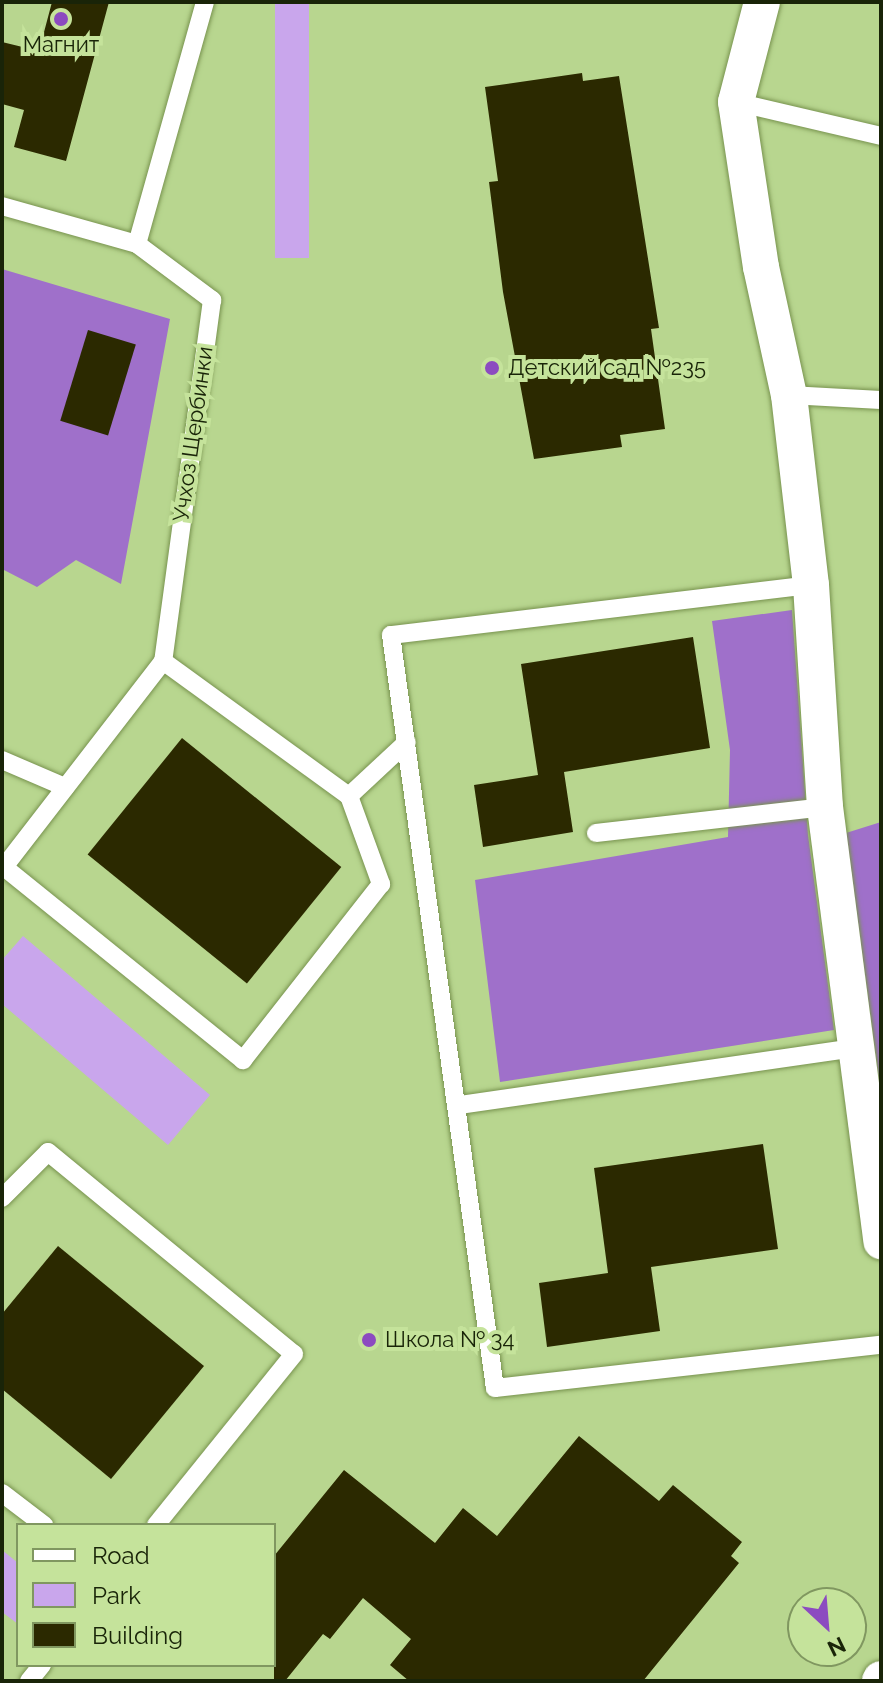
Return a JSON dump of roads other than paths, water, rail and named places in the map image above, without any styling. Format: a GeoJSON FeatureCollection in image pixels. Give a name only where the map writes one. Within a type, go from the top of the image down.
{"type":"FeatureCollection","features":[{"type":"Feature","properties":{"kind":"street"},"geometry":{"type":"LineString","coordinates":[[762,2],[736,102],[761,267],[789,395],[811,585],[825,807],[881,1241]]}},
{"type":"Feature","properties":{"kind":"lane"},"geometry":{"type":"LineString","coordinates":[[2,206],[137,244],[205,2]]}},
{"type":"Feature","properties":{"kind":"lane"},"geometry":{"type":"LineString","coordinates":[[736,102],[881,136]]}},
{"type":"Feature","properties":{"kind":"lane","name":"Учхоз Щербинки"},"geometry":{"type":"LineString","coordinates":[[137,244],[212,300],[163,661]]}},
{"type":"Feature","properties":{"kind":"lane"},"geometry":{"type":"LineString","coordinates":[[789,395],[881,400]]}},
{"type":"Feature","properties":{"kind":"lane"},"geometry":{"type":"LineString","coordinates":[[811,585],[391,635],[459,1105],[495,1388],[881,1345]]}},
{"type":"Feature","properties":{"kind":"lane"},"geometry":{"type":"LineString","coordinates":[[163,661],[349,796],[381,884],[243,1060],[3,867],[163,661]]}},
{"type":"Feature","properties":{"kind":"lane"},"geometry":{"type":"LineString","coordinates":[[349,796],[407,742]]}},
{"type":"Feature","properties":{"kind":"lane"},"geometry":{"type":"LineString","coordinates":[[2,760],[65,787]]}},
{"type":"Feature","properties":{"kind":"lane"},"geometry":{"type":"LineString","coordinates":[[596,833],[825,807]]}},
{"type":"Feature","properties":{"kind":"lane"},"geometry":{"type":"LineString","coordinates":[[459,1105],[856,1048]]}},
{"type":"Feature","properties":{"kind":"lane"},"geometry":{"type":"LineString","coordinates":[[2,1198],[48,1152],[294,1354],[158,1523]]}},
{"type":"Feature","properties":{"kind":"lane"},"geometry":{"type":"LineString","coordinates":[[2,1493],[41,1523]]}},
{"type":"Feature","properties":{"kind":"place","name":"Магнит"},"geometry":{"type":"Point","coordinates":[61,19]}},
{"type":"Feature","properties":{"kind":"place","name":"Детский сад №235"},"geometry":{"type":"Point","coordinates":[492,368]}},
{"type":"Feature","properties":{"kind":"place","name":"Школа № 34"},"geometry":{"type":"Point","coordinates":[369,1340]}}]}
